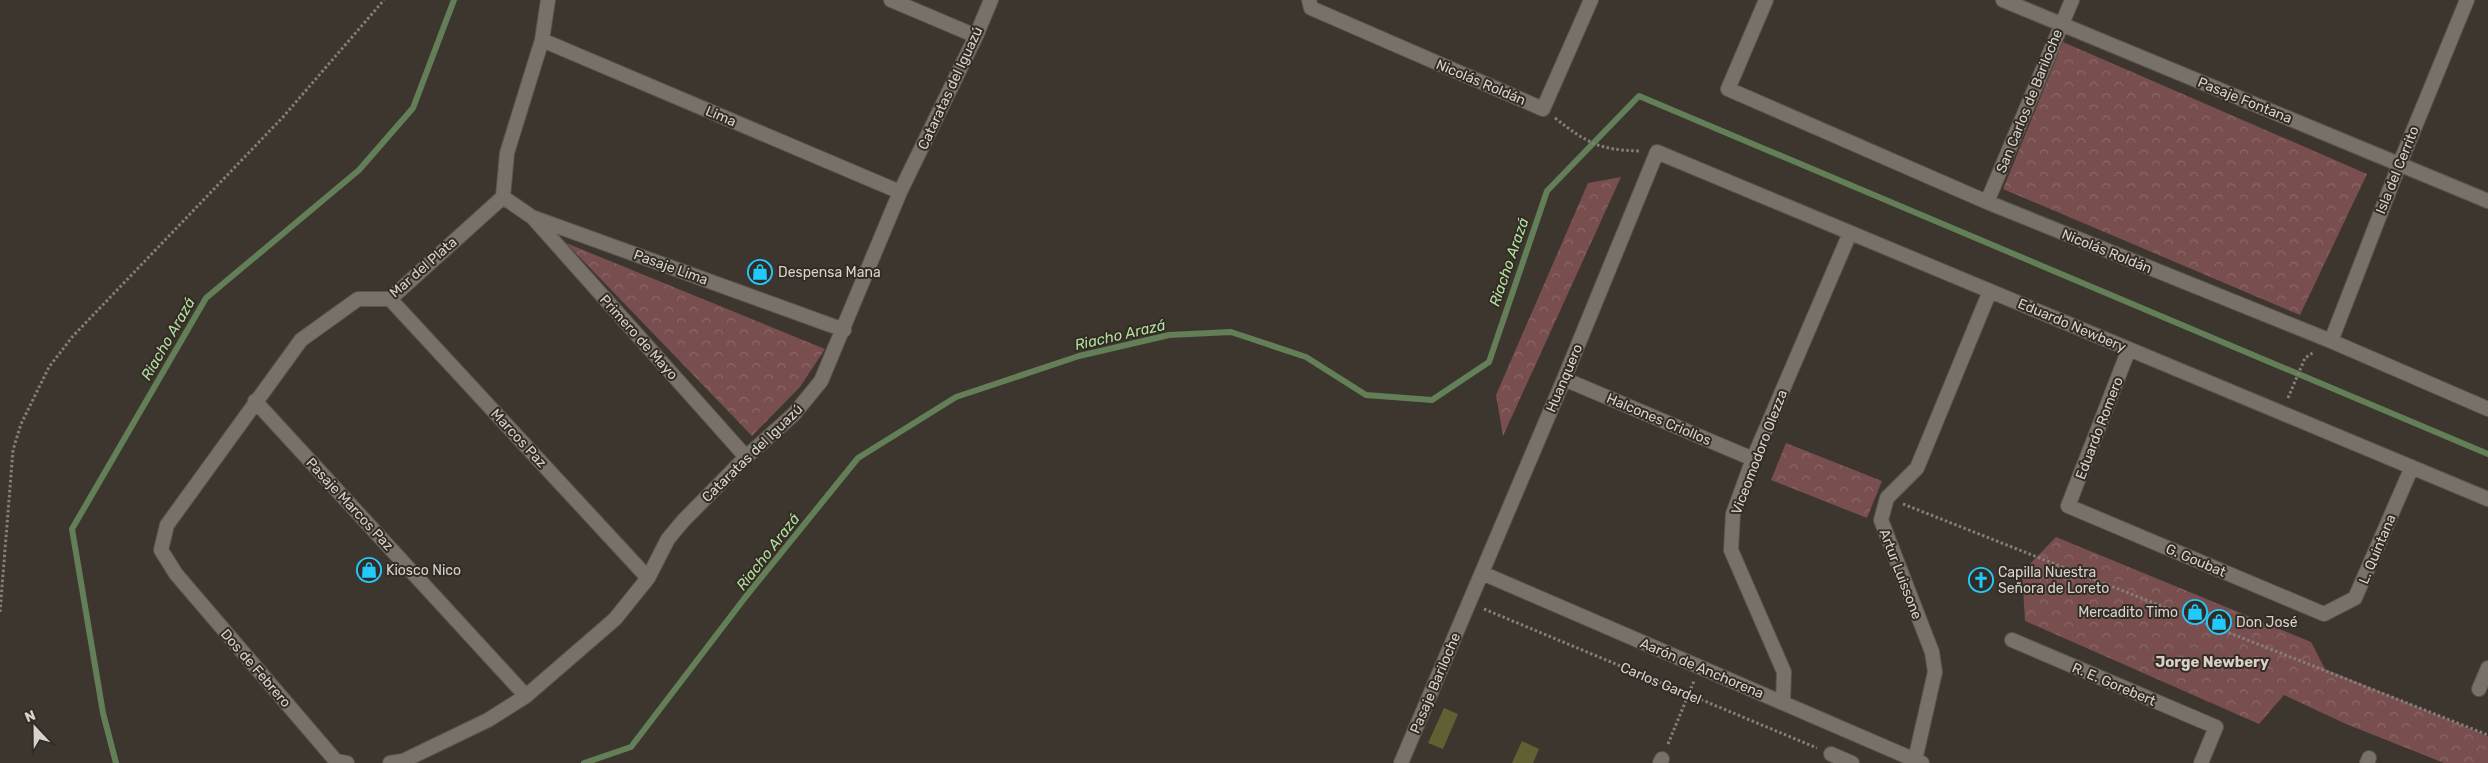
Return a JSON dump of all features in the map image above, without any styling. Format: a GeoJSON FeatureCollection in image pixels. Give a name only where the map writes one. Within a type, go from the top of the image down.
{"type":"FeatureCollection","features":[{"type":"Feature","properties":{"kind":"street"},"geometry":{"type":"LineString","coordinates":[[503,197],[507,154],[542,40],[548,0]]}},
{"type":"Feature","properties":{"kind":"street"},"geometry":{"type":"LineString","coordinates":[[891,0],[976,36]]}},
{"type":"Feature","properties":{"kind":"street","name":"Cataratas del Iguazú"},"geometry":{"type":"LineString","coordinates":[[390,763],[403,761],[488,720],[526,696],[615,619],[648,578],[668,539],[683,521],[746,457],[794,414],[821,381],[844,330],[900,192],[976,36],[990,0]]}},
{"type":"Feature","properties":{"kind":"street","name":"Nicolás Roldán"},"geometry":{"type":"LineString","coordinates":[[1309,0],[1311,8],[1543,108]]}},
{"type":"Feature","properties":{"kind":"street"},"geometry":{"type":"LineString","coordinates":[[1543,108],[1591,0]]}},
{"type":"Feature","properties":{"kind":"street","name":"Nicolás Roldán"},"geometry":{"type":"LineString","coordinates":[[1766,0],[1728,89],[1987,202],[2331,341],[2488,409]]}},
{"type":"Feature","properties":{"kind":"street","name":"Pasaje Fontana"},"geometry":{"type":"LineString","coordinates":[[2003,0],[2488,201]]}},
{"type":"Feature","properties":{"kind":"street","name":"San Carlos de Bariloche"},"geometry":{"type":"LineString","coordinates":[[1987,202],[2072,0]]}},
{"type":"Feature","properties":{"kind":"street","name":"Isla del Cerrito"},"geometry":{"type":"LineString","coordinates":[[2331,341],[2400,163],[2467,0]]}},
{"type":"Feature","properties":{"kind":"street","name":"Lima"},"geometry":{"type":"LineString","coordinates":[[542,40],[900,192]]}},
{"type":"Feature","properties":{"kind":"street","name":"Eduardo Newbery"},"geometry":{"type":"LineString","coordinates":[[1657,152],[2488,499]]}},
{"type":"Feature","properties":{"kind":"street","name":"Huanquero"},"geometry":{"type":"LineString","coordinates":[[1469,603],[1564,380],[1657,152]]}},
{"type":"Feature","properties":{"kind":"street","name":"Pasaje Lima"},"geometry":{"type":"LineString","coordinates":[[503,197],[532,217],[844,330]]}},
{"type":"Feature","properties":{"kind":"street","name":"Mar del Plata"},"geometry":{"type":"LineString","coordinates":[[176,574],[161,550],[166,525],[301,340],[358,299],[390,299],[503,197]]}},
{"type":"Feature","properties":{"kind":"street","name":"Primero de Mayo"},"geometry":{"type":"LineString","coordinates":[[532,217],[746,457]]}},
{"type":"Feature","properties":{"kind":"street","name":"Viceomodoro Olezza"},"geometry":{"type":"LineString","coordinates":[[1783,702],[1784,672],[1731,550],[1733,514],[1753,459],[1850,233]]}},
{"type":"Feature","properties":{"kind":"street"},"geometry":{"type":"LineString","coordinates":[[1886,498],[1916,468],[1990,291]]}},
{"type":"Feature","properties":{"kind":"street","name":"Marcos Paz"},"geometry":{"type":"LineString","coordinates":[[390,299],[648,578]]}},
{"type":"Feature","properties":{"kind":"street","name":"Eduardo Romero"},"geometry":{"type":"LineString","coordinates":[[2068,506],[2129,349]]}},
{"type":"Feature","properties":{"kind":"street","name":"Halcones Criollos"},"geometry":{"type":"LineString","coordinates":[[1564,380],[1753,459]]}},
{"type":"Feature","properties":{"kind":"street","name":"Pasaje Marcos Paz"},"geometry":{"type":"LineString","coordinates":[[255,401],[526,696]]}},
{"type":"Feature","properties":{"kind":"street","name":"L. Quintana"},"geometry":{"type":"LineString","coordinates":[[2324,614],[2355,598],[2412,467]]}},
{"type":"Feature","properties":{"kind":"street","name":"Artur Luissone"},"geometry":{"type":"LineString","coordinates":[[1886,498],[1880,520],[1932,652],[1935,672],[1919,761]]}},
{"type":"Feature","properties":{"kind":"street","name":"G. Goubat"},"geometry":{"type":"LineString","coordinates":[[2068,506],[2324,614]]}},
{"type":"Feature","properties":{"kind":"street","name":"Aarón de Anchorena"},"geometry":{"type":"LineString","coordinates":[[1482,573],[1919,761]]}},
{"type":"Feature","properties":{"kind":"street","name":"Dos de Febrero"},"geometry":{"type":"LineString","coordinates":[[176,574],[342,762]]}},
{"type":"Feature","properties":{"kind":"street","name":"Pasaje Bariloche"},"geometry":{"type":"LineString","coordinates":[[1401,763],[1469,603]]}},
{"type":"Feature","properties":{"kind":"street","name":"R. E. Gorebert"},"geometry":{"type":"LineString","coordinates":[[2012,640],[2216,727],[2201,763]]}},
{"type":"Feature","properties":{"kind":"street"},"geometry":{"type":"LineString","coordinates":[[2479,689],[2488,668]]}},
{"type":"Feature","properties":{"kind":"street"},"geometry":{"type":"LineString","coordinates":[[1832,754],[1852,763]]}},
{"type":"Feature","properties":{"kind":"path"},"geometry":{"type":"LineString","coordinates":[[0,612],[13,450],[21,424],[49,367],[73,336],[283,117],[384,0]]}},
{"type":"Feature","properties":{"kind":"path","name":"Nicolás Roldán"},"geometry":{"type":"LineString","coordinates":[[1543,108],[1580,137],[1610,150],[1657,152]]}},
{"type":"Feature","properties":{"kind":"path"},"geometry":{"type":"LineString","coordinates":[[2292,388],[2305,358]]}},
{"type":"Feature","properties":{"kind":"path"},"geometry":{"type":"LineString","coordinates":[[1886,498],[2488,735]]}},
{"type":"Feature","properties":{"kind":"path","name":"Carlos Gardel"},"geometry":{"type":"LineString","coordinates":[[1469,603],[1832,754]]}},
{"type":"Feature","properties":{"kind":"path"},"geometry":{"type":"LineString","coordinates":[[1661,761],[1700,666]]}},
{"type":"Feature","properties":{"kind":"green space"},"geometry":{"type":"Polygon","coordinates":[[[2063,42],[2367,174],[2300,315],[2003,189],[2063,42]]]}},
{"type":"Feature","properties":{"kind":"green space"},"geometry":{"type":"Polygon","coordinates":[[[1621,177],[1503,436],[1496,395],[1588,183],[1621,177]]]}},
{"type":"Feature","properties":{"kind":"green space"},"geometry":{"type":"Polygon","coordinates":[[[566,243],[825,349],[800,387],[752,436],[566,243]]]}},
{"type":"Feature","properties":{"kind":"green space"},"geometry":{"type":"Polygon","coordinates":[[[1786,443],[1882,481],[1867,518],[1771,480],[1786,443]]]}},
{"type":"Feature","properties":{"kind":"green space"},"geometry":{"type":"Polygon","coordinates":[[[2056,537],[2311,642],[2325,669],[2488,736],[2488,763],[2444,763],[2346,724],[2284,695],[2259,724],[2025,621],[2022,572],[2056,537]]]}},
{"type":"Feature","properties":{"kind":"building"},"geometry":{"type":"Polygon","coordinates":[[[1444,708],[1458,714],[1443,749],[1428,743],[1444,708]]]}},
{"type":"Feature","properties":{"kind":"building"},"geometry":{"type":"Polygon","coordinates":[[[1522,741],[1539,749],[1533,763],[1512,763],[1522,741]]]}},
{"type":"Feature","properties":{"kind":"waterway","name":"Riacho Arazá"},"geometry":{"type":"LineString","coordinates":[[116,763],[103,713],[72,529],[206,298],[359,170],[413,108],[454,0]]}},
{"type":"Feature","properties":{"kind":"waterway","name":"Riacho Arazá"},"geometry":{"type":"LineString","coordinates":[[584,763],[631,747],[747,595],[858,458],[956,397],[1079,356],[1169,335],[1231,332],[1306,357],[1366,395],[1432,400],[1489,362],[1547,191],[1639,96],[2488,454]]}},
{"type":"Feature","properties":{"kind":"place","name":"Despensa Mana"},"geometry":{"type":"Point","coordinates":[760,272]}},
{"type":"Feature","properties":{"kind":"place","name":"Kiosco Nico"},"geometry":{"type":"Point","coordinates":[369,570]}},
{"type":"Feature","properties":{"kind":"place","name":"Capilla Nuestra Señora de Loreto"},"geometry":{"type":"Point","coordinates":[1981,580]}},
{"type":"Feature","properties":{"kind":"place","name":"Mercadito Timo"},"geometry":{"type":"Point","coordinates":[2195,612]}},
{"type":"Feature","properties":{"kind":"place","name":"Don José"},"geometry":{"type":"Point","coordinates":[2219,622]}},
{"type":"Feature","properties":{"kind":"district","name":"Jorge Newbery"},"geometry":{"type":"Point","coordinates":[2212,662]}}]}
